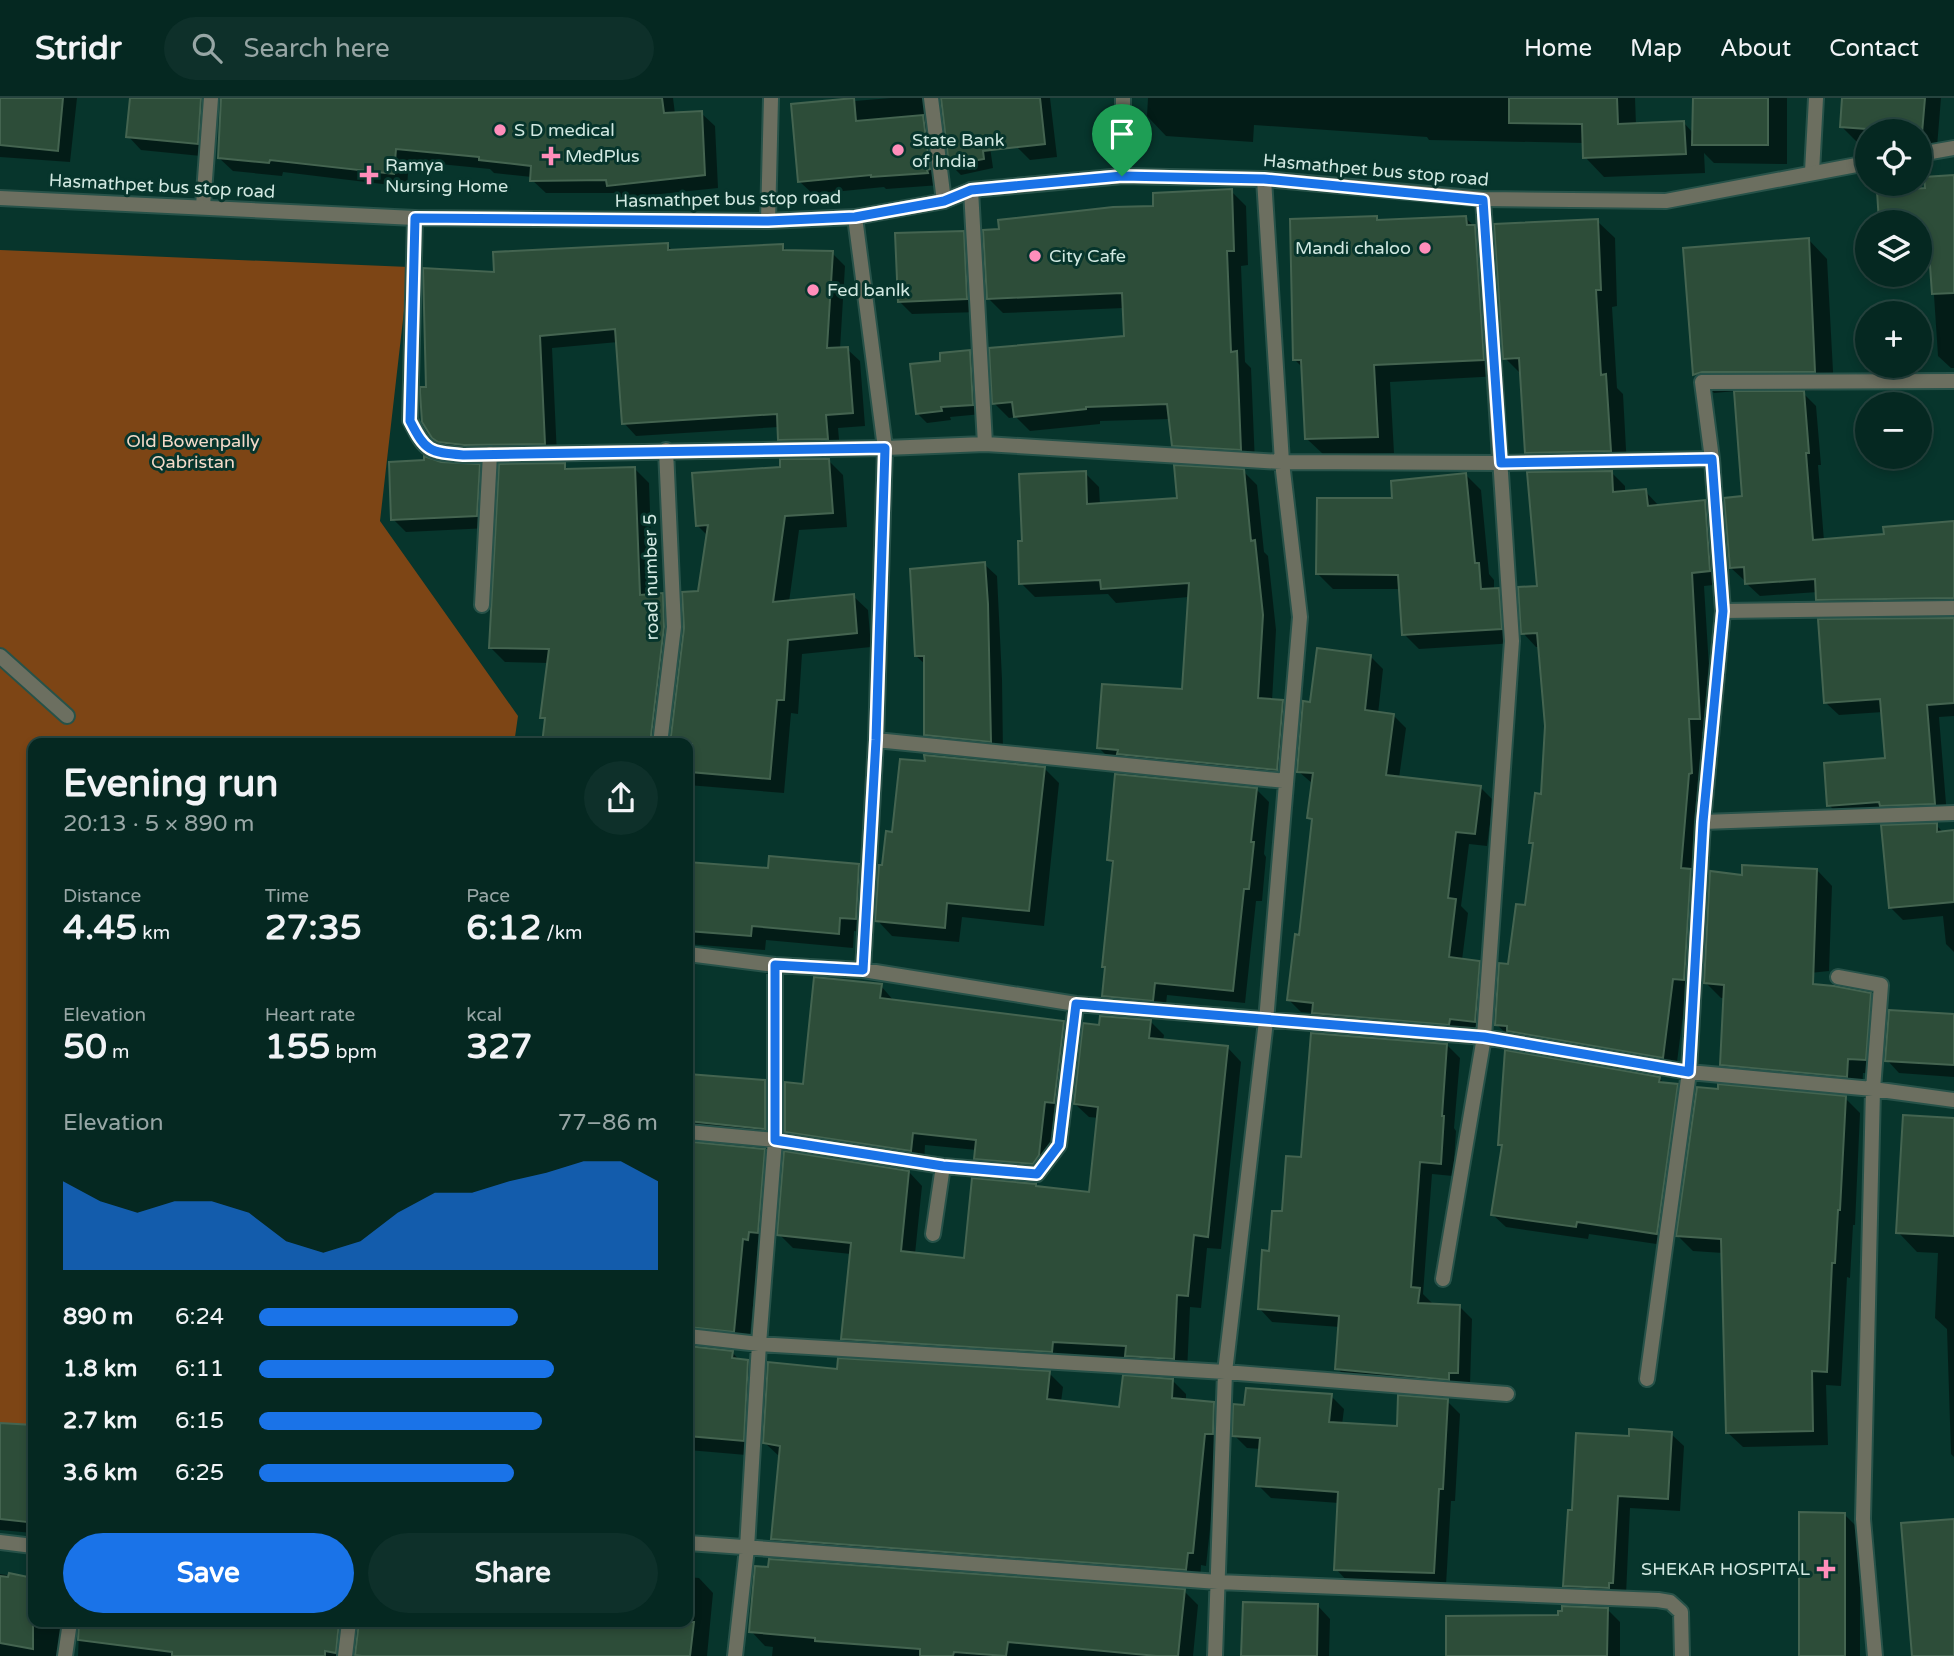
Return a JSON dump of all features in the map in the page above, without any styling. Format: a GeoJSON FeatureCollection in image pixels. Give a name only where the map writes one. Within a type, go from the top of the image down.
{"type":"FeatureCollection","features":[{"type":"Feature","properties":{"kind":"street"},"geometry":{"type":"LineString","coordinates":[[203,206],[211,98]]}},
{"type":"Feature","properties":{"kind":"street"},"geometry":{"type":"LineString","coordinates":[[768,221],[771,98]]}},
{"type":"Feature","properties":{"kind":"street"},"geometry":{"type":"LineString","coordinates":[[931,98],[944,201]]}},
{"type":"Feature","properties":{"kind":"street"},"geometry":{"type":"LineString","coordinates":[[1122,176],[1123,98]]}},
{"type":"Feature","properties":{"kind":"street"},"geometry":{"type":"LineString","coordinates":[[1812,172],[1816,98]]}},
{"type":"Feature","properties":{"kind":"street"},"geometry":{"type":"LineString","coordinates":[[1932,152],[1954,148]]}},
{"type":"Feature","properties":{"kind":"street","name":"Hasmathpet bus stop road"},"geometry":{"type":"LineString","coordinates":[[0,198],[415,218],[768,221],[855,217],[944,201],[971,190],[1122,176],[1264,179],[1483,200],[1665,201],[1855,165]]}},
{"type":"Feature","properties":{"kind":"street"},"geometry":{"type":"LineString","coordinates":[[1215,1656],[1225,1372],[1266,1021],[1300,617],[1282,462],[1264,179]]}},
{"type":"Feature","properties":{"kind":"street"},"geometry":{"type":"LineString","coordinates":[[971,190],[985,444]]}},
{"type":"Feature","properties":{"kind":"street"},"geometry":{"type":"LineString","coordinates":[[1443,1279],[1484,1037],[1512,641],[1483,200]]}},
{"type":"Feature","properties":{"kind":"street"},"geometry":{"type":"LineString","coordinates":[[855,217],[885,448],[876,740],[863,970]]}},
{"type":"Feature","properties":{"kind":"street"},"geometry":{"type":"LineString","coordinates":[[415,218],[410,421],[421,443],[428,449],[452,454],[885,448],[985,444],[1282,462],[1501,463],[1712,459]]}},
{"type":"Feature","properties":{"kind":"street"},"geometry":{"type":"LineString","coordinates":[[1647,1379],[1689,1072],[1703,822],[1723,611],[1712,459],[1702,382],[1954,382]]}},
{"type":"Feature","properties":{"kind":"street","name":"road number 5"},"geometry":{"type":"LineString","coordinates":[[661,738],[674,627],[666,450]]}},
{"type":"Feature","properties":{"kind":"street"},"geometry":{"type":"LineString","coordinates":[[482,605],[490,454]]}},
{"type":"Feature","properties":{"kind":"street"},"geometry":{"type":"LineString","coordinates":[[1723,611],[1954,608]]}},
{"type":"Feature","properties":{"kind":"street"},"geometry":{"type":"LineString","coordinates":[[0,656],[67,716]]}},
{"type":"Feature","properties":{"kind":"street"},"geometry":{"type":"LineString","coordinates":[[876,740],[1286,781]]}},
{"type":"Feature","properties":{"kind":"street"},"geometry":{"type":"LineString","coordinates":[[1703,822],[1954,813]]}},
{"type":"Feature","properties":{"kind":"street"},"geometry":{"type":"LineString","coordinates":[[693,955],[775,965],[863,970],[1076,1004],[1484,1037],[1689,1072],[1872,1089],[1954,1100]]}},
{"type":"Feature","properties":{"kind":"street"},"geometry":{"type":"LineString","coordinates":[[736,1656],[747,1548],[775,1140],[775,965]]}},
{"type":"Feature","properties":{"kind":"street"},"geometry":{"type":"LineString","coordinates":[[1838,977],[1881,985],[1872,1089],[1863,1519],[1875,1656]]}},
{"type":"Feature","properties":{"kind":"street"},"geometry":{"type":"LineString","coordinates":[[693,1132],[775,1140],[943,1166],[1037,1174],[1059,1145],[1076,1004]]}},
{"type":"Feature","properties":{"kind":"street"},"geometry":{"type":"LineString","coordinates":[[933,1234],[943,1166]]}},
{"type":"Feature","properties":{"kind":"street"},"geometry":{"type":"LineString","coordinates":[[693,1337],[759,1344],[1225,1372],[1507,1394]]}},
{"type":"Feature","properties":{"kind":"street"},"geometry":{"type":"LineString","coordinates":[[0,1542],[28,1545]]}},
{"type":"Feature","properties":{"kind":"street"},"geometry":{"type":"LineString","coordinates":[[693,1543],[1217,1582],[1658,1600],[1670,1602],[1681,1612],[1682,1656]]}},
{"type":"Feature","properties":{"kind":"street"},"geometry":{"type":"LineString","coordinates":[[65,1656],[69,1627]]}},
{"type":"Feature","properties":{"kind":"street"},"geometry":{"type":"LineString","coordinates":[[345,1656],[348,1627]]}},
{"type":"Feature","properties":{"kind":"green space","name":"Old Bowenpally Qabristan"},"geometry":{"type":"Polygon","coordinates":[[[0,250],[409,267],[380,521],[518,716],[515,738],[28,738],[28,1429],[0,1425],[0,250]]]}},
{"type":"Feature","properties":{"kind":"building"},"geometry":{"type":"Polygon","coordinates":[[[0,98],[63,98],[58,151],[0,145],[0,98]]]}},
{"type":"Feature","properties":{"kind":"building"},"geometry":{"type":"Polygon","coordinates":[[[130,98],[201,98],[198,144],[126,137],[130,98]]]}},
{"type":"Feature","properties":{"kind":"building"},"geometry":{"type":"Polygon","coordinates":[[[221,98],[662,98],[664,113],[702,111],[705,175],[607,186],[606,180],[530,181],[531,166],[479,160],[479,157],[396,149],[394,174],[270,160],[269,163],[218,158],[221,98]]]}},
{"type":"Feature","properties":{"kind":"building"},"geometry":{"type":"Polygon","coordinates":[[[854,98],[856,121],[923,115],[930,169],[927,170],[928,173],[798,182],[791,104],[854,98]]]}},
{"type":"Feature","properties":{"kind":"building"},"geometry":{"type":"Polygon","coordinates":[[[941,98],[1040,98],[1045,144],[983,151],[984,159],[949,165],[941,98]]]}},
{"type":"Feature","properties":{"kind":"building"},"geometry":{"type":"Polygon","coordinates":[[[1509,98],[1617,98],[1618,124],[1684,121],[1686,154],[1583,158],[1582,124],[1509,123],[1509,98]]]}},
{"type":"Feature","properties":{"kind":"building"},"geometry":{"type":"Polygon","coordinates":[[[1693,98],[1768,98],[1768,145],[1692,145],[1693,98]]]}},
{"type":"Feature","properties":{"kind":"building"},"geometry":{"type":"Polygon","coordinates":[[[1842,98],[1925,98],[1923,119],[1855,119],[1855,128],[1840,127],[1842,98]]]}},
{"type":"Feature","properties":{"kind":"building"},"geometry":{"type":"Polygon","coordinates":[[[1954,175],[1954,293],[1932,294],[1932,210],[1878,210],[1877,196],[1932,196],[1932,176],[1954,175]]]}},
{"type":"Feature","properties":{"kind":"building"},"geometry":{"type":"Polygon","coordinates":[[[1232,189],[1234,251],[1227,251],[1231,352],[1237,351],[1241,450],[1172,446],[1167,404],[1086,407],[1014,417],[1012,402],[992,404],[989,348],[1124,336],[1122,293],[987,299],[983,230],[999,229],[998,220],[1113,207],[1153,206],[1153,193],[1232,189]]]}},
{"type":"Feature","properties":{"kind":"building"},"geometry":{"type":"Polygon","coordinates":[[[1377,216],[1377,220],[1466,216],[1467,225],[1475,225],[1484,360],[1374,365],[1378,437],[1305,439],[1301,360],[1293,360],[1290,219],[1377,216]]]}},
{"type":"Feature","properties":{"kind":"building"},"geometry":{"type":"Polygon","coordinates":[[[1598,219],[1601,290],[1596,290],[1601,375],[1606,374],[1611,451],[1525,453],[1519,358],[1503,359],[1494,224],[1598,219]]]}},
{"type":"Feature","properties":{"kind":"building"},"geometry":{"type":"Polygon","coordinates":[[[964,231],[967,299],[898,302],[895,233],[964,231]]]}},
{"type":"Feature","properties":{"kind":"building"},"geometry":{"type":"Polygon","coordinates":[[[1809,238],[1815,372],[1702,372],[1693,375],[1683,248],[1809,238]]]}},
{"type":"Feature","properties":{"kind":"building"},"geometry":{"type":"Polygon","coordinates":[[[668,243],[668,250],[783,244],[783,250],[833,251],[827,348],[848,347],[853,413],[826,415],[828,439],[778,440],[777,414],[622,424],[615,329],[540,336],[545,444],[464,445],[438,442],[432,438],[422,422],[420,392],[420,387],[426,387],[423,268],[494,272],[493,252],[668,243]]]}},
{"type":"Feature","properties":{"kind":"building"},"geometry":{"type":"Polygon","coordinates":[[[970,350],[973,405],[941,407],[942,411],[916,414],[910,364],[940,361],[940,353],[970,350]]]}},
{"type":"Feature","properties":{"kind":"building"},"geometry":{"type":"Polygon","coordinates":[[[1734,391],[1804,391],[1813,540],[1884,534],[1883,527],[1954,521],[1954,598],[1816,600],[1815,579],[1745,584],[1744,567],[1730,568],[1724,498],[1742,496],[1734,391]]]}},
{"type":"Feature","properties":{"kind":"building"},"geometry":{"type":"Polygon","coordinates":[[[424,456],[441,462],[480,464],[477,516],[391,520],[389,462],[424,460],[424,456]]]}},
{"type":"Feature","properties":{"kind":"building"},"geometry":{"type":"Polygon","coordinates":[[[780,459],[829,459],[833,513],[785,516],[773,602],[854,594],[857,633],[788,640],[784,700],[777,700],[770,779],[693,772],[693,738],[671,738],[684,628],[682,592],[698,591],[708,525],[696,526],[692,473],[780,467],[780,459]]]}},
{"type":"Feature","properties":{"kind":"building"},"geometry":{"type":"Polygon","coordinates":[[[565,463],[565,469],[635,467],[640,595],[663,593],[664,627],[651,738],[543,738],[545,718],[540,718],[549,649],[489,648],[499,464],[565,463]]]}},
{"type":"Feature","properties":{"kind":"building"},"geometry":{"type":"Polygon","coordinates":[[[1174,465],[1244,469],[1251,541],[1255,540],[1263,615],[1258,698],[1283,700],[1277,770],[1117,754],[1118,750],[1097,748],[1102,684],[1182,689],[1189,583],[1101,589],[1100,580],[1019,584],[1018,541],[1022,541],[1019,474],[1086,471],[1087,504],[1177,498],[1174,465]]]}},
{"type":"Feature","properties":{"kind":"building"},"geometry":{"type":"Polygon","coordinates":[[[1612,471],[1613,492],[1646,489],[1648,506],[1705,500],[1710,571],[1692,573],[1700,719],[1689,719],[1692,773],[1689,774],[1681,868],[1691,869],[1684,980],[1673,979],[1663,1058],[1507,1031],[1507,1026],[1495,1025],[1499,963],[1508,964],[1516,904],[1525,905],[1533,843],[1529,843],[1535,793],[1541,794],[1545,726],[1537,633],[1521,634],[1518,587],[1537,586],[1527,472],[1612,471]]]}},
{"type":"Feature","properties":{"kind":"building"},"geometry":{"type":"Polygon","coordinates":[[[1466,473],[1475,563],[1479,563],[1481,589],[1499,588],[1502,629],[1402,635],[1398,575],[1316,574],[1317,498],[1392,498],[1391,481],[1466,473]]]}},
{"type":"Feature","properties":{"kind":"building"},"geometry":{"type":"Polygon","coordinates":[[[985,562],[991,742],[924,735],[924,656],[915,656],[910,569],[985,562]]]}},
{"type":"Feature","properties":{"kind":"building"},"geometry":{"type":"Polygon","coordinates":[[[1954,618],[1954,703],[1927,705],[1935,804],[1880,806],[1879,802],[1827,806],[1824,763],[1885,758],[1880,699],[1824,703],[1818,619],[1954,618]]]}},
{"type":"Feature","properties":{"kind":"building"},"geometry":{"type":"Polygon","coordinates":[[[1317,648],[1371,655],[1365,710],[1394,714],[1386,775],[1481,786],[1475,834],[1456,832],[1448,898],[1456,899],[1449,957],[1480,961],[1475,1022],[1450,1019],[1449,1025],[1312,1013],[1313,1003],[1287,1000],[1295,934],[1299,935],[1312,819],[1307,818],[1313,773],[1297,772],[1303,701],[1310,702],[1317,648]]]}},
{"type":"Feature","properties":{"kind":"building"},"geometry":{"type":"Polygon","coordinates":[[[924,755],[1045,767],[1029,911],[947,903],[945,928],[875,921],[879,865],[882,865],[886,831],[892,832],[900,759],[925,761],[924,755]]]}},
{"type":"Feature","properties":{"kind":"building"},"geometry":{"type":"Polygon","coordinates":[[[1115,774],[1257,788],[1249,889],[1244,889],[1233,991],[1155,983],[1153,1001],[1102,996],[1105,967],[1102,967],[1113,861],[1107,860],[1115,774]]]}},
{"type":"Feature","properties":{"kind":"building"},"geometry":{"type":"Polygon","coordinates":[[[1937,823],[1937,832],[1954,830],[1954,902],[1889,908],[1881,825],[1937,823]]]}},
{"type":"Feature","properties":{"kind":"building"},"geometry":{"type":"Polygon","coordinates":[[[769,856],[859,864],[856,919],[840,918],[839,934],[752,926],[751,936],[693,931],[693,862],[768,868],[769,856]]]}},
{"type":"Feature","properties":{"kind":"building"},"geometry":{"type":"Polygon","coordinates":[[[1742,865],[1817,869],[1813,984],[1871,993],[1866,1060],[1848,1059],[1847,1077],[1720,1065],[1724,985],[1704,983],[1710,871],[1742,875],[1742,865]]]}},
{"type":"Feature","properties":{"kind":"building"},"geometry":{"type":"Polygon","coordinates":[[[814,977],[882,984],[880,998],[1064,1021],[1054,1103],[1045,1102],[1039,1155],[1033,1164],[974,1159],[976,1140],[913,1133],[911,1151],[785,1132],[785,1082],[803,1084],[814,977]]]}},
{"type":"Feature","properties":{"kind":"building"},"geometry":{"type":"Polygon","coordinates":[[[1889,1010],[1954,1014],[1954,1065],[1885,1061],[1889,1010]]]}},
{"type":"Feature","properties":{"kind":"building"},"geometry":{"type":"Polygon","coordinates":[[[1100,1016],[1151,1020],[1149,1038],[1228,1046],[1208,1237],[1194,1235],[1188,1296],[1177,1295],[1174,1359],[1125,1356],[1126,1346],[1053,1342],[1052,1352],[841,1339],[851,1243],[777,1235],[784,1151],[909,1171],[901,1251],[964,1258],[972,1178],[1089,1192],[1098,1107],[1074,1104],[1083,1023],[1099,1025],[1100,1016]]]}},
{"type":"Feature","properties":{"kind":"building"},"geometry":{"type":"Polygon","coordinates":[[[1311,1033],[1447,1044],[1441,1164],[1420,1162],[1411,1287],[1420,1288],[1418,1303],[1460,1305],[1458,1373],[1449,1373],[1449,1380],[1335,1369],[1339,1316],[1258,1309],[1262,1250],[1269,1251],[1272,1211],[1282,1211],[1286,1156],[1301,1157],[1311,1033]]]}},
{"type":"Feature","properties":{"kind":"building"},"geometry":{"type":"Polygon","coordinates":[[[1505,1050],[1660,1077],[1659,1082],[1678,1084],[1657,1234],[1577,1222],[1576,1227],[1491,1215],[1502,1145],[1498,1145],[1505,1050]]]}},
{"type":"Feature","properties":{"kind":"building"},"geometry":{"type":"Polygon","coordinates":[[[693,1074],[765,1080],[765,1129],[693,1122],[693,1074]]]}},
{"type":"Feature","properties":{"kind":"building"},"geometry":{"type":"Polygon","coordinates":[[[1718,1084],[1846,1096],[1840,1210],[1835,1263],[1832,1263],[1827,1372],[1812,1371],[1813,1431],[1726,1433],[1721,1239],[1676,1236],[1697,1087],[1718,1089],[1718,1084]]]}},
{"type":"Feature","properties":{"kind":"building"},"geometry":{"type":"Polygon","coordinates":[[[1903,1115],[1954,1118],[1954,1236],[1896,1233],[1903,1115]]]}},
{"type":"Feature","properties":{"kind":"building"},"geometry":{"type":"Polygon","coordinates":[[[693,1142],[765,1149],[758,1233],[749,1232],[748,1240],[743,1239],[734,1332],[693,1328],[693,1142]]]}},
{"type":"Feature","properties":{"kind":"building"},"geometry":{"type":"Polygon","coordinates":[[[693,1347],[733,1351],[732,1358],[748,1360],[744,1441],[693,1436],[693,1347]]]}},
{"type":"Feature","properties":{"kind":"building"},"geometry":{"type":"Polygon","coordinates":[[[838,1358],[1050,1371],[1047,1399],[1119,1407],[1123,1375],[1173,1379],[1172,1398],[1214,1402],[1213,1434],[1205,1434],[1193,1553],[1188,1553],[1186,1570],[771,1539],[780,1446],[763,1443],[768,1362],[837,1369],[838,1358]]]}},
{"type":"Feature","properties":{"kind":"building"},"geometry":{"type":"Polygon","coordinates":[[[1246,1388],[1332,1394],[1329,1422],[1397,1426],[1398,1395],[1448,1399],[1443,1489],[1439,1489],[1434,1573],[1334,1570],[1338,1492],[1256,1486],[1260,1438],[1232,1436],[1233,1404],[1244,1405],[1246,1388]]]}},
{"type":"Feature","properties":{"kind":"building"},"geometry":{"type":"Polygon","coordinates":[[[0,1423],[28,1425],[27,1522],[0,1519],[0,1423]]]}},
{"type":"Feature","properties":{"kind":"building"},"geometry":{"type":"Polygon","coordinates":[[[1629,1429],[1672,1432],[1668,1499],[1618,1496],[1613,1583],[1609,1583],[1609,1588],[1563,1586],[1568,1510],[1572,1510],[1576,1433],[1629,1436],[1629,1429]]]}},
{"type":"Feature","properties":{"kind":"building"},"geometry":{"type":"Polygon","coordinates":[[[1799,1512],[1845,1513],[1845,1656],[1799,1656],[1799,1512]]]}},
{"type":"Feature","properties":{"kind":"building"},"geometry":{"type":"Polygon","coordinates":[[[1954,1519],[1954,1656],[1912,1656],[1901,1523],[1954,1519]]]}},
{"type":"Feature","properties":{"kind":"building"},"geometry":{"type":"Polygon","coordinates":[[[769,1559],[1185,1589],[1178,1656],[1008,1642],[1006,1656],[954,1652],[953,1656],[920,1656],[920,1649],[815,1641],[815,1638],[749,1632],[755,1566],[768,1567],[769,1559]]]}},
{"type":"Feature","properties":{"kind":"building"},"geometry":{"type":"Polygon","coordinates":[[[9,1573],[28,1577],[28,1627],[33,1627],[33,1649],[0,1643],[0,1576],[8,1577],[9,1573]]]}},
{"type":"Feature","properties":{"kind":"building"},"geometry":{"type":"Polygon","coordinates":[[[1243,1602],[1318,1604],[1317,1656],[1241,1656],[1243,1602]]]}},
{"type":"Feature","properties":{"kind":"building"},"geometry":{"type":"Polygon","coordinates":[[[1562,1606],[1608,1608],[1607,1656],[1446,1656],[1446,1616],[1558,1615],[1562,1606]]]}},
{"type":"Feature","properties":{"kind":"building"},"geometry":{"type":"Polygon","coordinates":[[[694,1622],[690,1656],[355,1655],[358,1627],[693,1627],[694,1622]]]}},
{"type":"Feature","properties":{"kind":"building"},"geometry":{"type":"Polygon","coordinates":[[[79,1627],[339,1627],[336,1653],[325,1651],[325,1656],[172,1656],[172,1652],[78,1640],[79,1627]]]}},
{"type":"Feature","properties":{"kind":"place","name":"S D medical"},"geometry":{"type":"Point","coordinates":[500,130]}},
{"type":"Feature","properties":{"kind":"place","name":"State Bank of India"},"geometry":{"type":"Point","coordinates":[898,150]}},
{"type":"Feature","properties":{"kind":"place","name":"MedPlus"},"geometry":{"type":"Point","coordinates":[551,156]}},
{"type":"Feature","properties":{"kind":"place","name":"Ramya Nursing Home"},"geometry":{"type":"Point","coordinates":[369,175]}},
{"type":"Feature","properties":{"kind":"place","name":"Mandi chaloo"},"geometry":{"type":"Point","coordinates":[1425,248]}},
{"type":"Feature","properties":{"kind":"place","name":"City Cafe"},"geometry":{"type":"Point","coordinates":[1035,256]}},
{"type":"Feature","properties":{"kind":"place","name":"Fed banlk"},"geometry":{"type":"Point","coordinates":[813,290]}},
{"type":"Feature","properties":{"kind":"place","name":"SHEKAR HOSPITAL"},"geometry":{"type":"Point","coordinates":[1826,1569]}},
{"type":"Feature","properties":{"kind":"route"},"geometry":{"type":"LineString","coordinates":[[1122,176],[1264,179],[1483,200],[1501,463],[1712,459],[1723,611],[1703,822],[1689,1072],[1484,1037],[1076,1004],[1059,1145],[1037,1174],[943,1166],[775,1140],[775,965],[863,970],[876,740],[885,448],[464,455],[428,449],[421,443],[410,421],[415,218],[768,221],[855,217],[944,201],[971,190],[1122,176]]}}]}
